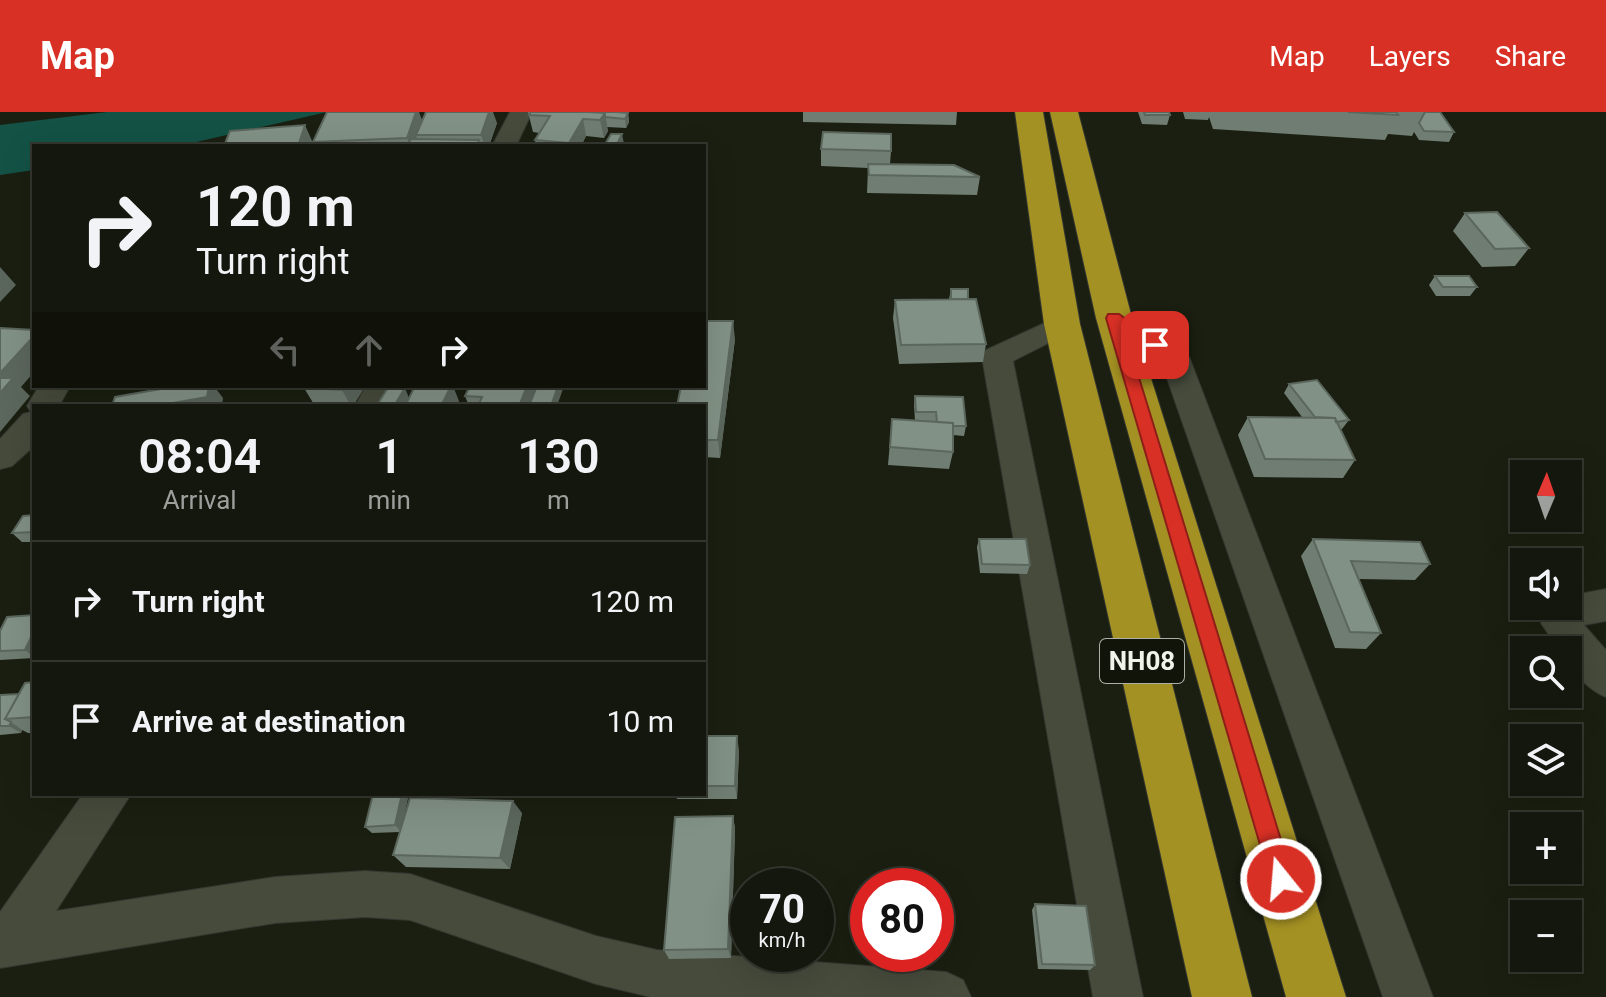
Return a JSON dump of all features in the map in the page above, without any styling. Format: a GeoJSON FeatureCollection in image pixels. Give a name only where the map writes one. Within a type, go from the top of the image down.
{"type":"FeatureCollection","features":[{"type":"Feature","properties":{"kind":"highway","name":"NH08"},"geometry":{"type":"LineString","coordinates":[[1029,112],[1062,324],[1222,997]]}},
{"type":"Feature","properties":{"kind":"highway","name":"NH08"},"geometry":{"type":"LineString","coordinates":[[1064,112],[1114,318],[1316,997]]}},
{"type":"Feature","properties":{"kind":"street"},"geometry":{"type":"LineString","coordinates":[[505,144],[521,112]]}},
{"type":"Feature","properties":{"kind":"street"},"geometry":{"type":"LineString","coordinates":[[1114,318],[1175,359],[1408,997]]}},
{"type":"Feature","properties":{"kind":"street"},"geometry":{"type":"LineString","coordinates":[[1062,324],[997,357],[1118,997]]}},
{"type":"Feature","properties":{"kind":"street"},"geometry":{"type":"LineString","coordinates":[[0,458],[32,426]]}},
{"type":"Feature","properties":{"kind":"street"},"geometry":{"type":"LineString","coordinates":[[0,458],[32,459]]}},
{"type":"Feature","properties":{"kind":"street"},"geometry":{"type":"LineString","coordinates":[[1606,605],[1567,612],[1560,623],[1606,679]]}},
{"type":"Feature","properties":{"kind":"street"},"geometry":{"type":"LineString","coordinates":[[4,943],[108,796]]}},
{"type":"Feature","properties":{"kind":"street"},"geometry":{"type":"LineString","coordinates":[[4,943],[275,900],[365,894],[410,897],[596,960],[657,974],[946,997]]}},
{"type":"Feature","properties":{"kind":"water"},"geometry":{"type":"Polygon","coordinates":[[[107,112],[327,112],[188,144],[32,144],[32,170],[0,175],[0,125],[107,112]]]}},
{"type":"Feature","properties":{"kind":"building"},"geometry":{"type":"Polygon","coordinates":[[[327,112],[416,112],[407,138],[313,142],[327,112]]]}},
{"type":"Feature","properties":{"kind":"building"},"geometry":{"type":"Polygon","coordinates":[[[426,112],[489,112],[481,135],[416,135],[426,112]]]}},
{"type":"Feature","properties":{"kind":"building"},"geometry":{"type":"Polygon","coordinates":[[[531,112],[605,113],[600,120],[583,119],[569,143],[535,140],[550,116],[529,115],[531,112]]]}},
{"type":"Feature","properties":{"kind":"building"},"geometry":{"type":"Polygon","coordinates":[[[589,112],[616,112],[628,113],[625,119],[589,112]]]}},
{"type":"Feature","properties":{"kind":"building"},"geometry":{"type":"Polygon","coordinates":[[[1144,112],[1169,112],[1170,115],[1145,115],[1144,112]]]}},
{"type":"Feature","properties":{"kind":"building"},"geometry":{"type":"Polygon","coordinates":[[[1348,112],[1396,112],[1398,115],[1348,112]]]}},
{"type":"Feature","properties":{"kind":"building"},"geometry":{"type":"Polygon","coordinates":[[[1425,112],[1440,112],[1454,132],[1424,131],[1419,123],[1425,112]]]}},
{"type":"Feature","properties":{"kind":"building"},"geometry":{"type":"Polygon","coordinates":[[[305,125],[299,144],[225,144],[230,131],[305,125]]]}},
{"type":"Feature","properties":{"kind":"building"},"geometry":{"type":"Polygon","coordinates":[[[823,132],[891,134],[891,151],[821,149],[823,132]]]}},
{"type":"Feature","properties":{"kind":"building"},"geometry":{"type":"Polygon","coordinates":[[[611,134],[622,134],[617,144],[605,144],[611,134]]]}},
{"type":"Feature","properties":{"kind":"building"},"geometry":{"type":"Polygon","coordinates":[[[411,139],[479,140],[478,144],[408,144],[411,139]]]}},
{"type":"Feature","properties":{"kind":"building"},"geometry":{"type":"Polygon","coordinates":[[[868,164],[954,165],[980,177],[869,175],[868,164]]]}},
{"type":"Feature","properties":{"kind":"building"},"geometry":{"type":"Polygon","coordinates":[[[1497,212],[1529,248],[1495,249],[1465,213],[1497,212]]]}},
{"type":"Feature","properties":{"kind":"building"},"geometry":{"type":"Polygon","coordinates":[[[1435,276],[1469,276],[1477,287],[1443,287],[1435,276]]]}},
{"type":"Feature","properties":{"kind":"building"},"geometry":{"type":"Polygon","coordinates":[[[951,289],[968,289],[968,299],[951,299],[951,289]]]}},
{"type":"Feature","properties":{"kind":"building"},"geometry":{"type":"Polygon","coordinates":[[[976,299],[986,344],[901,345],[895,300],[976,299]]]}},
{"type":"Feature","properties":{"kind":"building"},"geometry":{"type":"Polygon","coordinates":[[[706,321],[733,321],[718,440],[706,440],[706,404],[677,404],[681,388],[706,388],[706,321]]]}},
{"type":"Feature","properties":{"kind":"building"},"geometry":{"type":"Polygon","coordinates":[[[0,328],[32,330],[32,338],[0,373],[0,328]]]}},
{"type":"Feature","properties":{"kind":"building"},"geometry":{"type":"Polygon","coordinates":[[[0,378],[13,378],[0,393],[0,378]]]}},
{"type":"Feature","properties":{"kind":"building"},"geometry":{"type":"Polygon","coordinates":[[[1317,380],[1349,420],[1336,422],[1335,418],[1315,417],[1289,384],[1317,380]]]}},
{"type":"Feature","properties":{"kind":"building"},"geometry":{"type":"Polygon","coordinates":[[[167,388],[209,388],[207,397],[167,404],[113,404],[115,397],[167,388]]]}},
{"type":"Feature","properties":{"kind":"building"},"geometry":{"type":"Polygon","coordinates":[[[388,388],[405,388],[395,404],[378,404],[388,388]]]}},
{"type":"Feature","properties":{"kind":"building"},"geometry":{"type":"Polygon","coordinates":[[[414,388],[450,388],[442,404],[406,404],[414,388]]]}},
{"type":"Feature","properties":{"kind":"building"},"geometry":{"type":"Polygon","coordinates":[[[469,388],[526,388],[520,404],[479,404],[482,397],[465,396],[469,388]]]}},
{"type":"Feature","properties":{"kind":"building"},"geometry":{"type":"Polygon","coordinates":[[[536,388],[557,388],[552,404],[530,404],[536,388]]]}},
{"type":"Feature","properties":{"kind":"building"},"geometry":{"type":"Polygon","coordinates":[[[915,396],[963,397],[966,426],[937,422],[936,412],[916,412],[915,396]]]}},
{"type":"Feature","properties":{"kind":"building"},"geometry":{"type":"Polygon","coordinates":[[[1248,417],[1335,418],[1355,460],[1265,459],[1248,417]]]}},
{"type":"Feature","properties":{"kind":"building"},"geometry":{"type":"Polygon","coordinates":[[[892,419],[953,423],[953,452],[890,447],[892,419]]]}},
{"type":"Feature","properties":{"kind":"building"},"geometry":{"type":"Polygon","coordinates":[[[32,515],[32,532],[12,533],[23,516],[32,515]]]}},
{"type":"Feature","properties":{"kind":"building"},"geometry":{"type":"Polygon","coordinates":[[[979,539],[1026,539],[1030,565],[982,564],[979,539]]]}},
{"type":"Feature","properties":{"kind":"building"},"geometry":{"type":"Polygon","coordinates":[[[1313,539],[1420,542],[1430,564],[1351,561],[1381,633],[1350,632],[1313,539]]]}},
{"type":"Feature","properties":{"kind":"building"},"geometry":{"type":"Polygon","coordinates":[[[32,615],[32,635],[25,650],[0,651],[0,631],[7,617],[32,615]]]}},
{"type":"Feature","properties":{"kind":"building"},"geometry":{"type":"Polygon","coordinates":[[[32,682],[32,717],[5,719],[25,683],[32,682]]]}},
{"type":"Feature","properties":{"kind":"building"},"geometry":{"type":"Polygon","coordinates":[[[19,694],[5,719],[11,722],[9,726],[0,726],[0,695],[19,694]]]}},
{"type":"Feature","properties":{"kind":"building"},"geometry":{"type":"Polygon","coordinates":[[[706,736],[737,736],[735,786],[706,786],[706,736]]]}},
{"type":"Feature","properties":{"kind":"building"},"geometry":{"type":"Polygon","coordinates":[[[373,796],[402,796],[395,825],[365,827],[373,796]]]}},
{"type":"Feature","properties":{"kind":"building"},"geometry":{"type":"Polygon","coordinates":[[[410,798],[513,801],[500,858],[393,855],[410,798]]]}},
{"type":"Feature","properties":{"kind":"building"},"geometry":{"type":"Polygon","coordinates":[[[733,816],[728,949],[664,950],[675,817],[733,816]]]}},
{"type":"Feature","properties":{"kind":"building"},"geometry":{"type":"Polygon","coordinates":[[[1035,904],[1086,906],[1095,965],[1042,964],[1035,904]]]}},
{"type":"Feature","properties":{"kind":"route"},"geometry":{"type":"LineString","coordinates":[[1155,345],[1114,318],[1281,879]]}}]}
